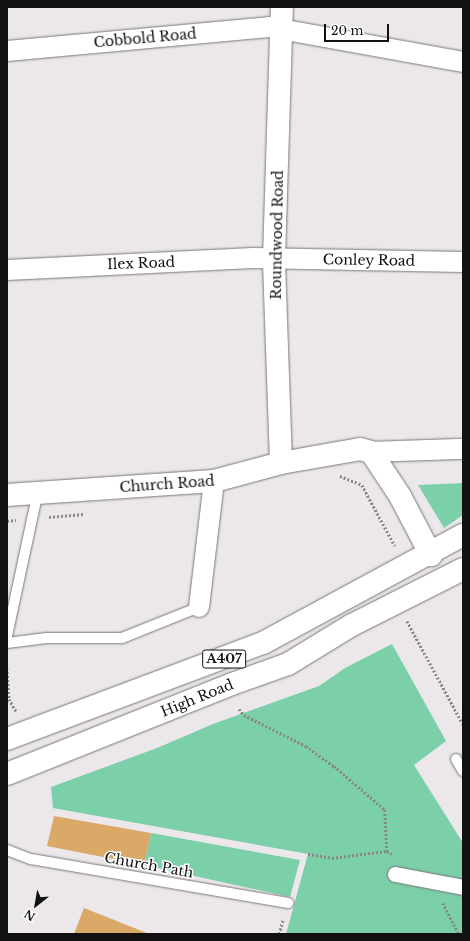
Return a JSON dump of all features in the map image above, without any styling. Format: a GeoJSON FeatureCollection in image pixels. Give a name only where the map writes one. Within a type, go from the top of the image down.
{"type":"FeatureCollection","features":[{"type":"Feature","properties":{"kind":"main road","name":"Roundwood Road"},"geometry":{"type":"LineString","coordinates":[[281,463],[274,258],[283,18]]}},
{"type":"Feature","properties":{"kind":"main road","name":"Church Road"},"geometry":{"type":"LineString","coordinates":[[7,495],[214,481],[281,463],[360,449],[371,452]]}},
{"type":"Feature","properties":{"kind":"main road"},"geometry":{"type":"LineString","coordinates":[[371,452],[400,496],[431,555]]}},
{"type":"Feature","properties":{"kind":"main road","name":"A407"},"geometry":{"type":"LineString","coordinates":[[431,555],[463,535]]}},
{"type":"Feature","properties":{"kind":"main road","name":"High Road"},"geometry":{"type":"LineString","coordinates":[[7,739],[263,643],[431,555]]}},
{"type":"Feature","properties":{"kind":"main road","name":"High Road"},"geometry":{"type":"LineString","coordinates":[[7,774],[232,684],[288,664],[352,626],[454,573]]}},
{"type":"Feature","properties":{"kind":"street","name":"Cobbold Road"},"geometry":{"type":"LineString","coordinates":[[7,51],[283,18],[463,62]]}},
{"type":"Feature","properties":{"kind":"street","name":"Conley Road"},"geometry":{"type":"LineString","coordinates":[[274,258],[463,262]]}},
{"type":"Feature","properties":{"kind":"street","name":"Ilex Road"},"geometry":{"type":"LineString","coordinates":[[7,270],[274,258]]}},
{"type":"Feature","properties":{"kind":"street","name":"Church Road"},"geometry":{"type":"LineString","coordinates":[[371,452],[463,449]]}},
{"type":"Feature","properties":{"kind":"street"},"geometry":{"type":"LineString","coordinates":[[199,607],[214,481]]}},
{"type":"Feature","properties":{"kind":"street"},"geometry":{"type":"LineString","coordinates":[[431,555],[454,573]]}},
{"type":"Feature","properties":{"kind":"street"},"geometry":{"type":"LineString","coordinates":[[395,874],[463,887]]}},
{"type":"Feature","properties":{"kind":"lane"},"geometry":{"type":"LineString","coordinates":[[7,636],[38,492]]}},
{"type":"Feature","properties":{"kind":"lane"},"geometry":{"type":"LineString","coordinates":[[7,643],[47,638],[122,638],[199,607]]}},
{"type":"Feature","properties":{"kind":"lane"},"geometry":{"type":"LineString","coordinates":[[456,759],[463,771]]}},
{"type":"Feature","properties":{"kind":"lane","name":"Church Path"},"geometry":{"type":"LineString","coordinates":[[7,850],[31,859],[288,903]]}},
{"type":"Feature","properties":{"kind":"path"},"geometry":{"type":"LineString","coordinates":[[334,477],[341,475],[362,485],[395,546]]}},
{"type":"Feature","properties":{"kind":"path"},"geometry":{"type":"LineString","coordinates":[[7,521],[18,520]]}},
{"type":"Feature","properties":{"kind":"path"},"geometry":{"type":"LineString","coordinates":[[404,616],[463,724]]}},
{"type":"Feature","properties":{"kind":"path"},"geometry":{"type":"LineString","coordinates":[[7,668],[9,699],[18,715]]}},
{"type":"Feature","properties":{"kind":"path"},"geometry":{"type":"LineString","coordinates":[[239,709],[244,715],[306,746],[334,766],[384,810],[387,851]]}},
{"type":"Feature","properties":{"kind":"green space"},"geometry":{"type":"Polygon","coordinates":[[[463,483],[463,515],[444,528],[418,485],[463,483]]]}},
{"type":"Feature","properties":{"kind":"green space"},"geometry":{"type":"Polygon","coordinates":[[[392,644],[446,741],[414,765],[463,843],[463,934],[286,934],[308,854],[53,808],[51,787],[157,748],[213,724],[319,686],[345,668],[392,644]]]}},
{"type":"Feature","properties":{"kind":"green space"},"geometry":{"type":"Polygon","coordinates":[[[151,833],[300,860],[290,897],[144,865],[151,833]]]}},
{"type":"Feature","properties":{"kind":"building"},"geometry":{"type":"Polygon","coordinates":[[[54,816],[151,833],[144,865],[47,846],[54,816]]]}},
{"type":"Feature","properties":{"kind":"building"},"geometry":{"type":"Polygon","coordinates":[[[84,908],[147,933],[147,934],[74,934],[84,908]]]}}]}
